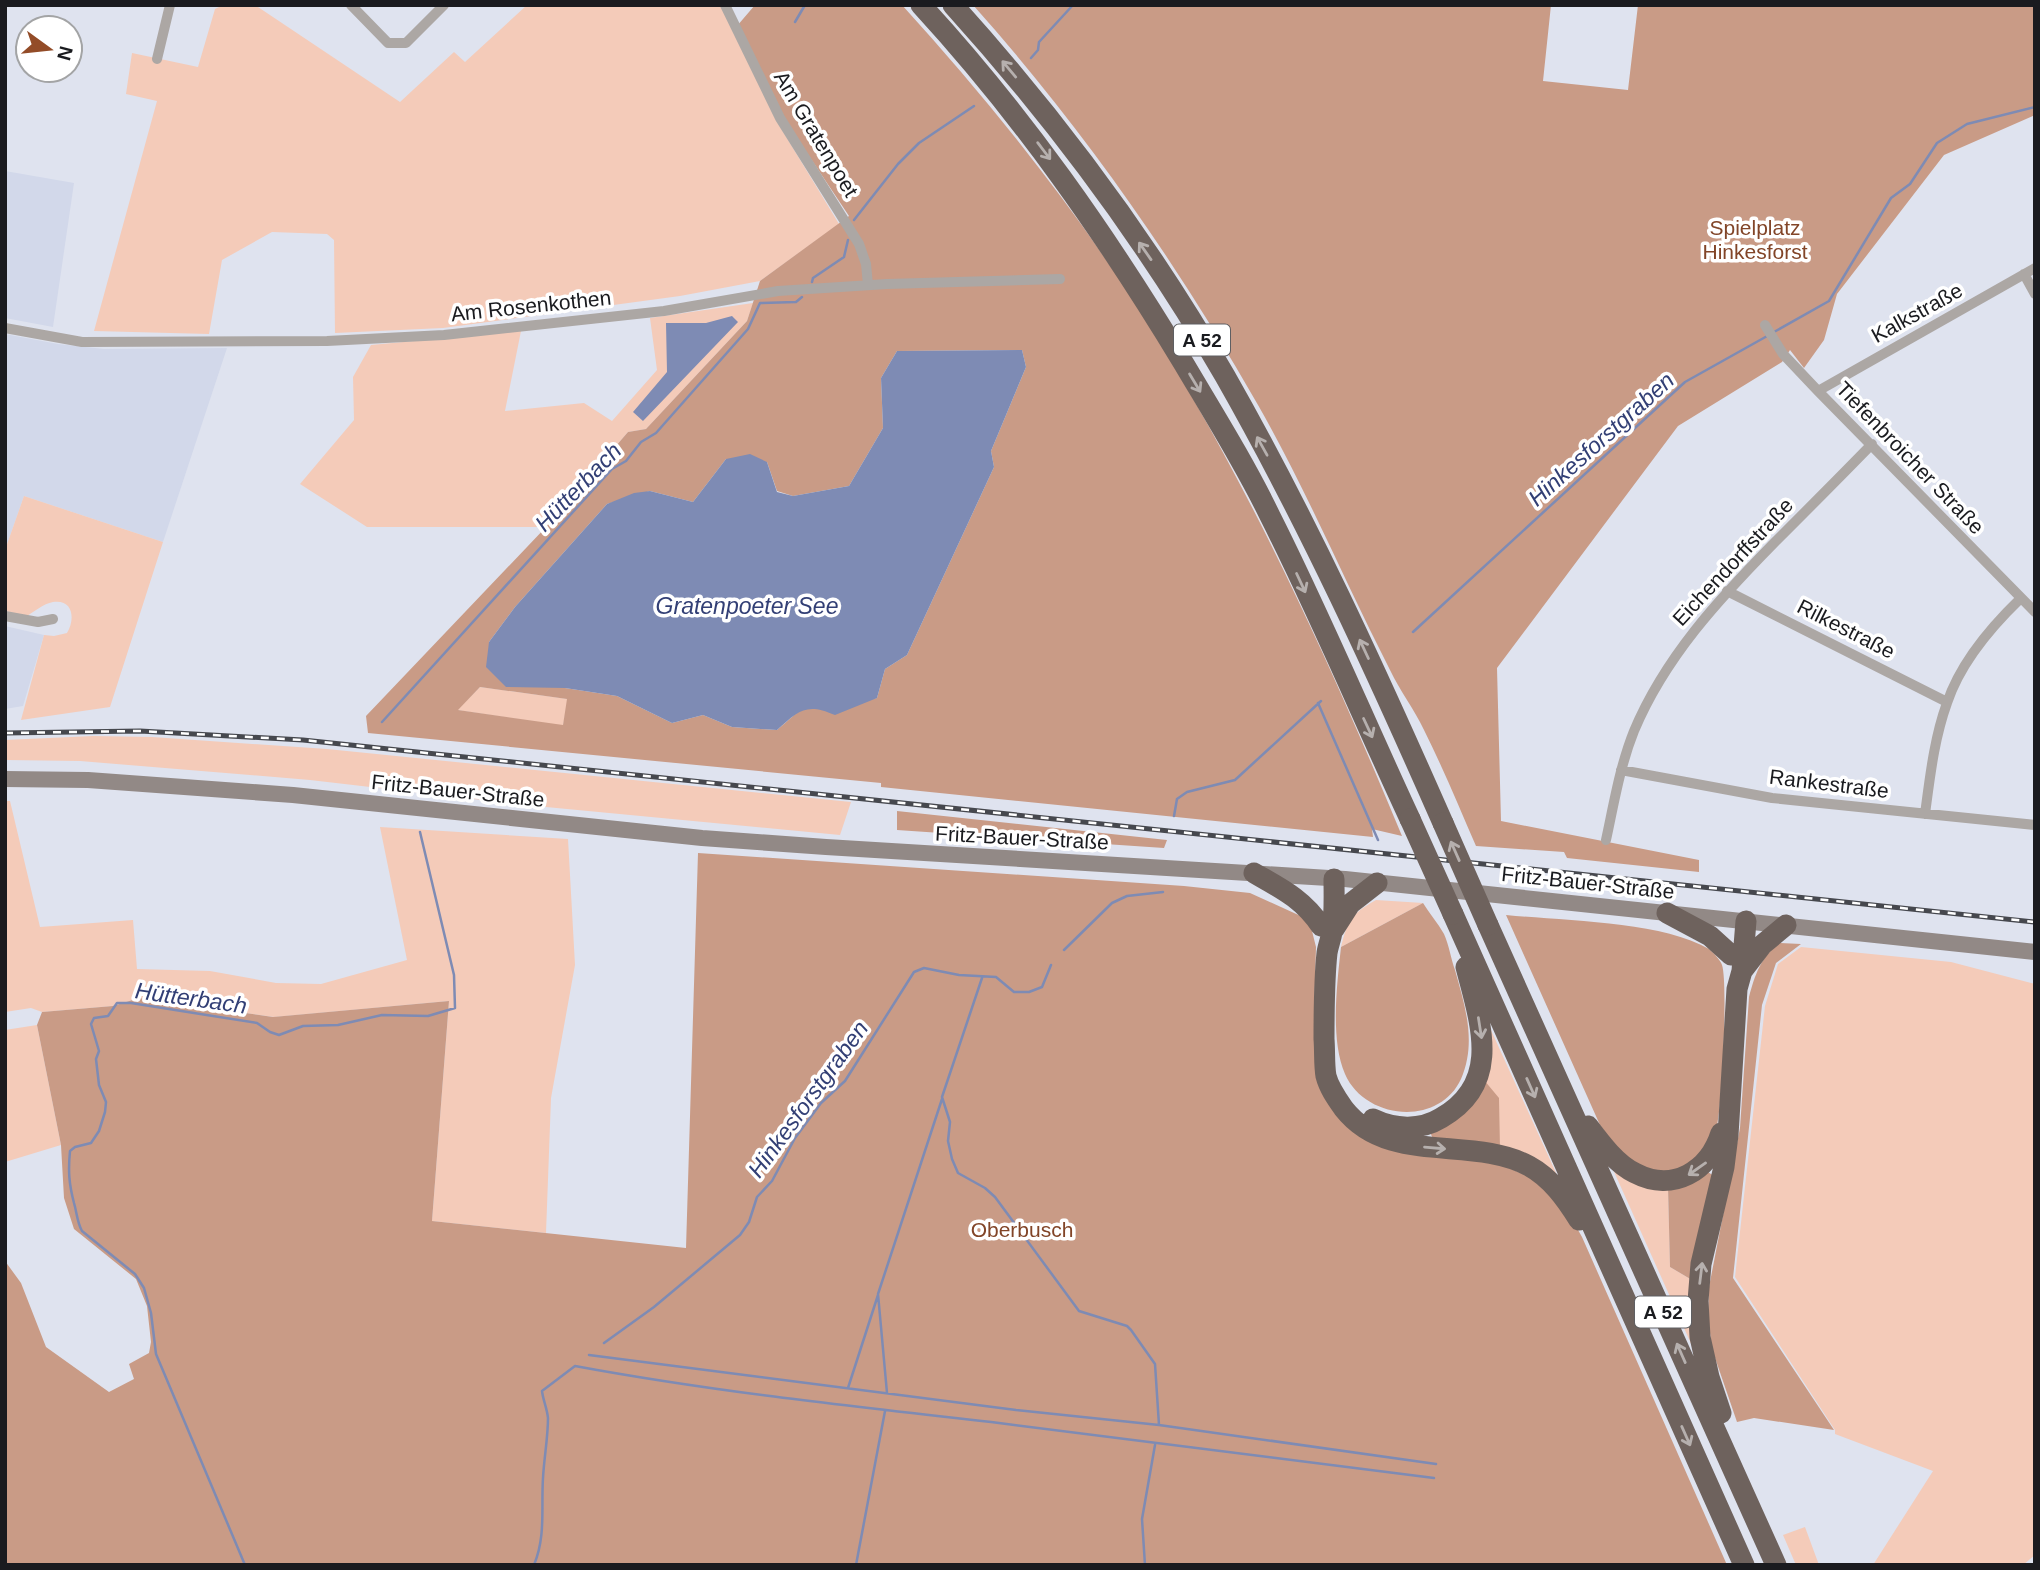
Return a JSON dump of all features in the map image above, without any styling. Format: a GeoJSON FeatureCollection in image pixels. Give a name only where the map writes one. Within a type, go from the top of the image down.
{"type":"FeatureCollection","features":[{"type":"Feature","properties":{"kind":"highway","name":"A 52"},"geometry":{"type":"LineString","coordinates":[[921,5],[974,63],[1054,164],[1161,325],[1270,514],[1453,914],[1744,1565]]}},
{"type":"Feature","properties":{"kind":"highway","name":"A 52"},"geometry":{"type":"LineString","coordinates":[[953,5],[1086,166],[1171,289],[1224,376],[1294,504],[1334,584],[1443,823],[1776,1565]]}},
{"type":"Feature","properties":{"kind":"highway"},"geometry":{"type":"LineString","coordinates":[[1254,873],[1298,899],[1312,912],[1327,936]]}},
{"type":"Feature","properties":{"kind":"highway"},"geometry":{"type":"LineString","coordinates":[[1329,878],[1325,1050],[1326,1076],[1335,1098],[1352,1118],[1369,1131],[1393,1141],[1495,1155],[1529,1166],[1547,1178],[1566,1200],[1608,1262]]}},
{"type":"Feature","properties":{"kind":"highway"},"geometry":{"type":"LineString","coordinates":[[1327,936],[1350,904],[1377,883]]}},
{"type":"Feature","properties":{"kind":"highway"},"geometry":{"type":"LineString","coordinates":[[1325,1050],[1343,1093],[1374,1121],[1410,1128],[1434,1122],[1454,1111],[1469,1095],[1478,1077],[1482,1062],[1482,1036],[1453,914]]}},
{"type":"Feature","properties":{"kind":"highway"},"geometry":{"type":"LineString","coordinates":[[1667,914],[1710,936],[1736,971]]}},
{"type":"Feature","properties":{"kind":"highway"},"geometry":{"type":"LineString","coordinates":[[1740,920],[1724,1167],[1701,1264],[1698,1301],[1700,1338],[1709,1377],[1759,1528]]}},
{"type":"Feature","properties":{"kind":"highway"},"geometry":{"type":"LineString","coordinates":[[1736,971],[1762,944],[1786,925]]}},
{"type":"Feature","properties":{"kind":"highway"},"geometry":{"type":"LineString","coordinates":[[1566,1097],[1602,1145],[1633,1173],[1652,1179],[1669,1180],[1686,1176],[1702,1167],[1713,1154],[1728,1111]]}},
{"type":"Feature","properties":{"kind":"main road","name":"Fritz-Bauer-Straße"},"geometry":{"type":"LineString","coordinates":[[5,779],[88,780],[293,795],[661,834],[826,847],[1329,878],[2035,952]]}},
{"type":"Feature","properties":{"kind":"street"},"geometry":{"type":"LineString","coordinates":[[157,59],[170,5]]}},
{"type":"Feature","properties":{"kind":"street"},"geometry":{"type":"LineString","coordinates":[[351,5],[388,43],[397,44],[405,43],[444,5]]}},
{"type":"Feature","properties":{"kind":"street","name":"Am Gratenpoet"},"geometry":{"type":"LineString","coordinates":[[724,5],[780,118],[859,244],[866,264],[868,285]]}},
{"type":"Feature","properties":{"kind":"street","name":"Kalkstraße"},"geometry":{"type":"LineString","coordinates":[[1818,391],[2035,268]]}},
{"type":"Feature","properties":{"kind":"street"},"geometry":{"type":"LineString","coordinates":[[2024,275],[2035,294]]}},
{"type":"Feature","properties":{"kind":"street","name":"Am Rosenkothen"},"geometry":{"type":"LineString","coordinates":[[5,328],[82,342],[327,341],[457,334],[664,311],[778,291],[868,285],[1060,279]]}},
{"type":"Feature","properties":{"kind":"street","name":"Tiefenbroicher Straße"},"geometry":{"type":"LineString","coordinates":[[1765,325],[1783,354],[2035,612]]}},
{"type":"Feature","properties":{"kind":"street","name":"Eichendorffstraße"},"geometry":{"type":"LineString","coordinates":[[1606,840],[1621,770],[1634,731],[1663,675],[1692,631],[1727,591],[1872,444]]}},
{"type":"Feature","properties":{"kind":"street","name":"Rilkestraße"},"geometry":{"type":"LineString","coordinates":[[1727,591],[1947,702]]}},
{"type":"Feature","properties":{"kind":"street"},"geometry":{"type":"LineString","coordinates":[[1925,814],[1933,757],[1947,702],[1982,641],[2020,599]]}},
{"type":"Feature","properties":{"kind":"street"},"geometry":{"type":"LineString","coordinates":[[5,616],[38,622],[53,618]]}},
{"type":"Feature","properties":{"kind":"street","name":"Rankestraße"},"geometry":{"type":"LineString","coordinates":[[1621,770],[1772,798],[2035,825]]}},
{"type":"Feature","properties":{"kind":"shaded area"},"geometry":{"type":"Polygon","coordinates":[[[223,5],[255,5],[400,102],[454,52],[465,62],[527,5],[720,5],[776,120],[839,224],[760,281],[680,296],[443,328],[335,333],[334,240],[327,234],[272,232],[222,260],[209,334],[94,331],[157,101],[126,94],[132,53],[198,67],[215,9],[223,5]]]}},
{"type":"Feature","properties":{"kind":"shaded area"},"geometry":{"type":"Polygon","coordinates":[[[5,171],[74,183],[53,327],[5,318],[5,171]]]}},
{"type":"Feature","properties":{"kind":"shaded area"},"geometry":{"type":"Polygon","coordinates":[[[753,303],[747,321],[646,429],[628,432],[546,527],[367,527],[300,484],[354,420],[353,377],[371,345],[521,331],[505,411],[584,403],[612,421],[657,370],[650,318],[753,303]]]}},
{"type":"Feature","properties":{"kind":"shaded area"},"geometry":{"type":"Polygon","coordinates":[[[5,334],[104,349],[227,348],[163,542],[24,496],[5,550],[5,334]]]}},
{"type":"Feature","properties":{"kind":"shaded area"},"geometry":{"type":"Polygon","coordinates":[[[24,496],[163,542],[110,707],[21,720],[44,635],[67,633],[72,617],[69,607],[60,602],[46,604],[27,616],[5,611],[5,550],[24,496]]]}},
{"type":"Feature","properties":{"kind":"shaded area"},"geometry":{"type":"Polygon","coordinates":[[[5,626],[44,635],[23,706],[5,709],[5,626]]]}},
{"type":"Feature","properties":{"kind":"shaded area"},"geometry":{"type":"Polygon","coordinates":[[[480,687],[568,699],[563,726],[457,710],[480,687]]]}},
{"type":"Feature","properties":{"kind":"shaded area"},"geometry":{"type":"Polygon","coordinates":[[[93,736],[152,737],[327,749],[851,802],[840,835],[525,805],[310,780],[80,761],[5,760],[5,740],[93,736]]]}},
{"type":"Feature","properties":{"kind":"shaded area"},"geometry":{"type":"Polygon","coordinates":[[[5,801],[10,801],[40,927],[133,920],[137,969],[210,971],[276,983],[321,984],[407,960],[380,827],[568,839],[575,965],[551,1098],[546,1233],[432,1221],[449,1001],[274,1017],[139,998],[113,1006],[42,1012],[31,1008],[5,1012],[5,801]]]}},
{"type":"Feature","properties":{"kind":"shaded area"},"geometry":{"type":"Polygon","coordinates":[[[1376,900],[1423,903],[1341,947],[1352,919],[1361,909],[1376,900]]]}},
{"type":"Feature","properties":{"kind":"shaded area"},"geometry":{"type":"Polygon","coordinates":[[[1801,947],[1951,962],[2035,984],[2035,1555],[2023,1565],[1873,1565],[1933,1471],[1835,1434],[1835,1430],[1735,1277],[1765,1006],[1778,964],[1801,947]]]}},
{"type":"Feature","properties":{"kind":"shaded area"},"geometry":{"type":"Polygon","coordinates":[[[1485,1017],[1562,1186],[1500,1149],[1484,1080],[1485,1017]]]}},
{"type":"Feature","properties":{"kind":"shaded area"},"geometry":{"type":"Polygon","coordinates":[[[37,1025],[61,1145],[5,1162],[5,1030],[37,1025]]]}},
{"type":"Feature","properties":{"kind":"shaded area"},"geometry":{"type":"Polygon","coordinates":[[[1607,1156],[1668,1187],[1670,1267],[1692,1280],[1697,1357],[1607,1156]]]}},
{"type":"Feature","properties":{"kind":"shaded area"},"geometry":{"type":"Polygon","coordinates":[[[1805,1527],[1819,1565],[1796,1565],[1783,1535],[1805,1527]]]}},
{"type":"Feature","properties":{"kind":"green space"},"geometry":{"type":"Polygon","coordinates":[[[755,5],[902,5],[992,109],[1102,254],[1207,423],[1310,626],[1402,836],[1372,829],[1373,837],[881,787],[881,783],[368,733],[366,716],[546,527],[628,432],[646,429],[747,321],[760,281],[849,216],[783,117],[737,26],[755,5]],[[1022,350],[897,351],[881,378],[883,428],[849,486],[793,496],[777,491],[767,462],[726,459],[693,502],[650,491],[607,504],[515,607],[489,642],[565,688],[617,696],[672,723],[703,715],[732,727],[777,730],[800,710],[877,698],[885,669],[907,655],[994,467],[991,451],[1026,367],[1022,350]],[[480,687],[458,710],[563,725],[567,699],[480,687]]]}},
{"type":"Feature","properties":{"kind":"green space","name":"Spielplatz Hinkesforst"},"geometry":{"type":"Polygon","coordinates":[[[973,5],[1551,5],[1543,81],[1628,90],[1638,5],[2035,5],[2035,115],[1944,155],[1837,294],[1824,340],[1804,368],[1790,350],[1782,362],[1678,426],[1497,668],[1501,821],[1699,860],[1699,872],[1567,858],[1564,852],[1476,846],[1424,730],[1390,670],[1276,437],[1227,352],[1161,248],[1090,148],[973,5]]]}},
{"type":"Feature","properties":{"kind":"green space"},"geometry":{"type":"Polygon","coordinates":[[[897,811],[1167,840],[1164,848],[897,830],[897,811]]]}},
{"type":"Feature","properties":{"kind":"green space","name":"Oberbusch"},"geometry":{"type":"Polygon","coordinates":[[[698,853],[1184,886],[1250,893],[1305,918],[1316,947],[1314,1018],[1345,1120],[1498,1163],[1538,1181],[1569,1214],[1582,1237],[1727,1565],[5,1565],[5,1261],[21,1283],[46,1347],[109,1392],[134,1379],[129,1364],[149,1353],[151,1342],[147,1306],[136,1279],[74,1229],[64,1198],[61,1145],[37,1025],[42,1012],[113,1006],[139,998],[273,1017],[449,1001],[432,1221],[686,1248],[698,853]]]}},
{"type":"Feature","properties":{"kind":"green space"},"geometry":{"type":"Polygon","coordinates":[[[1423,903],[1442,930],[1447,943],[1466,1011],[1468,1051],[1461,1079],[1451,1094],[1436,1105],[1420,1111],[1402,1112],[1368,1101],[1355,1089],[1345,1074],[1337,1045],[1336,1029],[1339,962],[1341,947],[1423,903]]]}},
{"type":"Feature","properties":{"kind":"green space"},"geometry":{"type":"Polygon","coordinates":[[[1506,915],[1611,924],[1665,933],[1709,949],[1719,959],[1724,976],[1724,1044],[1719,1113],[1714,1133],[1700,1154],[1685,1167],[1666,1172],[1646,1169],[1629,1161],[1615,1147],[1600,1125],[1506,915]]]}},
{"type":"Feature","properties":{"kind":"green space"},"geometry":{"type":"Polygon","coordinates":[[[1780,943],[1801,944],[1776,963],[1762,1005],[1733,1278],[1834,1430],[1754,1418],[1737,1422],[1712,1349],[1708,1317],[1709,1287],[1740,1128],[1749,997],[1763,960],[1780,943]]]}},
{"type":"Feature","properties":{"kind":"green space"},"geometry":{"type":"Polygon","coordinates":[[[1484,1080],[1499,1098],[1500,1149],[1434,1142],[1429,1129],[1484,1080]]]}},
{"type":"Feature","properties":{"kind":"green space"},"geometry":{"type":"Polygon","coordinates":[[[1708,1172],[1717,1178],[1692,1280],[1670,1267],[1668,1187],[1708,1172]]]}},
{"type":"Feature","properties":{"kind":"water"},"geometry":{"type":"Polygon","coordinates":[[[732,316],[738,322],[643,421],[633,412],[667,372],[666,323],[706,323],[732,316]]]}},
{"type":"Feature","properties":{"kind":"water","name":"Gratenpoeter See"},"geometry":{"type":"Polygon","coordinates":[[[1022,350],[1026,367],[991,451],[994,467],[907,655],[885,669],[877,698],[835,715],[809,709],[797,713],[777,730],[732,727],[703,715],[672,723],[617,696],[565,688],[506,687],[486,667],[489,642],[515,607],[607,504],[634,493],[650,491],[693,502],[726,459],[750,454],[767,462],[777,492],[793,496],[849,486],[883,428],[881,378],[897,351],[1022,350]]]}},
{"type":"Feature","properties":{"kind":"waterway"},"geometry":{"type":"LineString","coordinates":[[795,22],[805,5]]}},
{"type":"Feature","properties":{"kind":"waterway","name":"Hütterbach"},"geometry":{"type":"LineString","coordinates":[[1031,58],[1038,50],[1039,42],[1073,5]]}},
{"type":"Feature","properties":{"kind":"waterway","name":"Hütterbach"},"geometry":{"type":"LineString","coordinates":[[854,220],[898,164],[919,143],[974,106]]}},
{"type":"Feature","properties":{"kind":"waterway","name":"Hinkesforstgraben"},"geometry":{"type":"LineString","coordinates":[[1774,332],[1829,301],[1891,198],[1910,184],[1937,143],[1967,124],[2035,107]]}},
{"type":"Feature","properties":{"kind":"waterway","name":"Hütterbach"},"geometry":{"type":"LineString","coordinates":[[812,282],[813,278],[844,257],[848,240]]}},
{"type":"Feature","properties":{"kind":"waterway","name":"Hütterbach"},"geometry":{"type":"LineString","coordinates":[[382,722],[612,469],[626,461],[641,442],[656,433],[748,329],[760,303],[796,302],[802,297]]}},
{"type":"Feature","properties":{"kind":"waterway","name":"Hinkesforstgraben"},"geometry":{"type":"LineString","coordinates":[[1413,632],[1685,382],[1769,335]]}},
{"type":"Feature","properties":{"kind":"waterway","name":"Hinkesforstgraben"},"geometry":{"type":"LineString","coordinates":[[1174,816],[1177,799],[1187,792],[1235,780],[1321,701]]}},
{"type":"Feature","properties":{"kind":"waterway"},"geometry":{"type":"LineString","coordinates":[[1318,703],[1378,840]]}},
{"type":"Feature","properties":{"kind":"waterway","name":"Hütterbach"},"geometry":{"type":"LineString","coordinates":[[245,1565],[156,1354],[151,1313],[144,1288],[135,1274],[82,1231],[78,1221],[70,1183],[70,1151],[91,1143],[99,1131],[106,1102],[99,1085],[96,1059],[99,1051],[91,1024],[94,1018],[108,1016],[117,1003],[257,1023],[279,1035],[303,1026],[338,1025],[382,1015],[428,1016],[455,1008],[454,975],[420,832]]}},
{"type":"Feature","properties":{"kind":"waterway","name":"Hinkesforstgraben"},"geometry":{"type":"LineString","coordinates":[[1064,950],[1112,903],[1127,896],[1163,892]]}},
{"type":"Feature","properties":{"kind":"waterway","name":"Hinkesforstgraben"},"geometry":{"type":"LineString","coordinates":[[604,1343],[654,1307],[740,1235],[749,1222],[757,1197],[772,1181],[795,1138],[821,1103],[845,1081],[914,972],[924,968],[959,975],[996,977],[1014,992],[1029,992],[1042,987],[1051,965]]}},
{"type":"Feature","properties":{"kind":"waterway"},"geometry":{"type":"LineString","coordinates":[[982,978],[942,1097],[950,1122],[948,1141],[952,1159],[958,1173],[985,1188],[995,1197],[1079,1311],[1127,1326],[1131,1330],[1155,1364],[1159,1425]]}},
{"type":"Feature","properties":{"kind":"waterway"},"geometry":{"type":"LineString","coordinates":[[887,1393],[878,1294],[942,1099]]}},
{"type":"Feature","properties":{"kind":"waterway"},"geometry":{"type":"LineString","coordinates":[[848,1388],[878,1295]]}},
{"type":"Feature","properties":{"kind":"waterway"},"geometry":{"type":"LineString","coordinates":[[589,1355],[1016,1410],[1159,1425],[1436,1464]]}},
{"type":"Feature","properties":{"kind":"waterway"},"geometry":{"type":"LineString","coordinates":[[534,1565],[542,1533],[548,1426],[542,1391],[575,1366],[680,1384],[787,1398],[1434,1478]]}},
{"type":"Feature","properties":{"kind":"waterway"},"geometry":{"type":"LineString","coordinates":[[856,1565],[885,1411]]}},
{"type":"Feature","properties":{"kind":"waterway"},"geometry":{"type":"LineString","coordinates":[[1145,1565],[1142,1519],[1155,1445]]}},
{"type":"Feature","properties":{"kind":"railway"},"geometry":{"type":"LineString","coordinates":[[5,733],[140,731],[303,740],[2035,922]]}}]}
